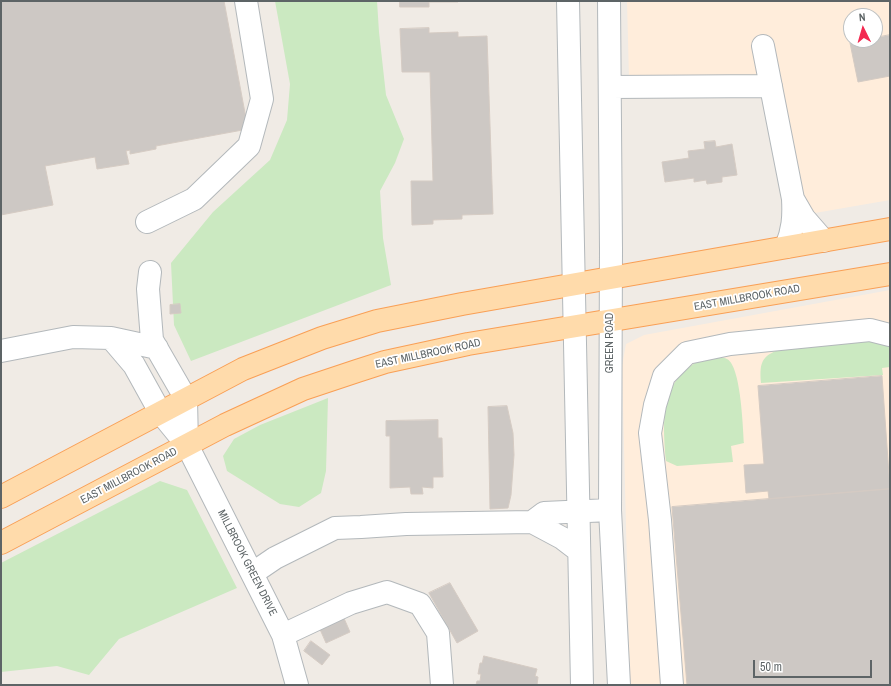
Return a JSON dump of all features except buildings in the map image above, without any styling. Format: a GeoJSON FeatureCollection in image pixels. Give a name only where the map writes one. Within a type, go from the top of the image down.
{"type":"FeatureCollection","features":[{"type":"Feature","properties":{"kind":"main road"},"geometry":{"type":"LineString","coordinates":[[1,497],[243,369],[295,347],[364,325],[423,311],[890,229]]}},
{"type":"Feature","properties":{"kind":"main road","name":"EAST MILLBROOK ROAD"},"geometry":{"type":"LineString","coordinates":[[1,543],[187,445],[276,401],[385,362],[468,344],[610,322],[890,274]]}},
{"type":"Feature","properties":{"kind":"street"},"geometry":{"type":"LineString","coordinates":[[147,222],[194,199],[249,146],[262,99],[246,1]]}},
{"type":"Feature","properties":{"kind":"street"},"geometry":{"type":"LineString","coordinates":[[568,1],[582,685]]}},
{"type":"Feature","properties":{"kind":"street","name":"GREEN ROAD"},"geometry":{"type":"LineString","coordinates":[[609,1],[611,278],[610,510],[619,685]]}},
{"type":"Feature","properties":{"kind":"street"},"geometry":{"type":"LineString","coordinates":[[763,46],[793,199],[794,220],[792,234],[786,247]]}},
{"type":"Feature","properties":{"kind":"street"},"geometry":{"type":"LineString","coordinates":[[610,87],[771,86]]}},
{"type":"Feature","properties":{"kind":"street"},"geometry":{"type":"LineString","coordinates":[[793,199],[804,218],[824,241]]}},
{"type":"Feature","properties":{"kind":"street"},"geometry":{"type":"LineString","coordinates":[[150,272],[148,289],[152,340],[186,399],[187,445]]}},
{"type":"Feature","properties":{"kind":"street"},"geometry":{"type":"LineString","coordinates":[[672,685],[660,520],[650,433],[655,406],[664,376],[687,353],[730,344],[870,330],[890,335]]}},
{"type":"Feature","properties":{"kind":"street"},"geometry":{"type":"LineString","coordinates":[[1,351],[73,337],[111,338],[157,348]]}},
{"type":"Feature","properties":{"kind":"street"},"geometry":{"type":"LineString","coordinates":[[111,338],[134,365],[160,412],[187,445]]}},
{"type":"Feature","properties":{"kind":"street","name":"MILLBROOK GREEN DRIVE"},"geometry":{"type":"LineString","coordinates":[[187,445],[253,572],[283,635],[297,685]]}},
{"type":"Feature","properties":{"kind":"street"},"geometry":{"type":"LineString","coordinates":[[532,522],[544,513],[610,510]]}},
{"type":"Feature","properties":{"kind":"street"},"geometry":{"type":"LineString","coordinates":[[253,572],[275,558],[335,528],[406,524],[532,522],[562,538],[579,551]]}},
{"type":"Feature","properties":{"kind":"street"},"geometry":{"type":"LineString","coordinates":[[283,635],[351,603],[388,592],[420,604],[438,633],[442,685]]}},
{"type":"Feature","properties":{"kind":"shaded area"},"geometry":{"type":"Polygon","coordinates":[[[627,1],[890,1],[890,200],[786,218],[758,77],[629,78],[627,1]]]}},
{"type":"Feature","properties":{"kind":"shaded area"},"geometry":{"type":"Polygon","coordinates":[[[890,290],[890,685],[630,685],[622,366],[626,344],[644,335],[890,290]]]}},
{"type":"Feature","properties":{"kind":"green space"},"geometry":{"type":"Polygon","coordinates":[[[275,1],[377,1],[386,95],[404,139],[395,163],[380,191],[383,238],[391,285],[191,361],[174,325],[171,263],[213,212],[270,160],[287,120],[290,84],[275,1]]]}},
{"type":"Feature","properties":{"kind":"green space"},"geometry":{"type":"Polygon","coordinates":[[[880,340],[890,345],[890,367],[882,368],[883,375],[761,383],[761,369],[764,360],[771,353],[784,348],[880,340]]]}},
{"type":"Feature","properties":{"kind":"green space"},"geometry":{"type":"Polygon","coordinates":[[[712,355],[727,359],[732,364],[740,398],[744,443],[731,446],[733,462],[677,466],[666,461],[664,428],[668,398],[682,373],[695,363],[712,355]]]}},
{"type":"Feature","properties":{"kind":"green space"},"geometry":{"type":"Polygon","coordinates":[[[328,398],[326,471],[321,493],[299,507],[280,504],[227,471],[223,456],[234,439],[260,425],[328,398]]]}},
{"type":"Feature","properties":{"kind":"green space"},"geometry":{"type":"Polygon","coordinates":[[[160,481],[187,490],[237,588],[119,639],[89,675],[57,666],[1,672],[1,563],[160,481]]]}}]}
